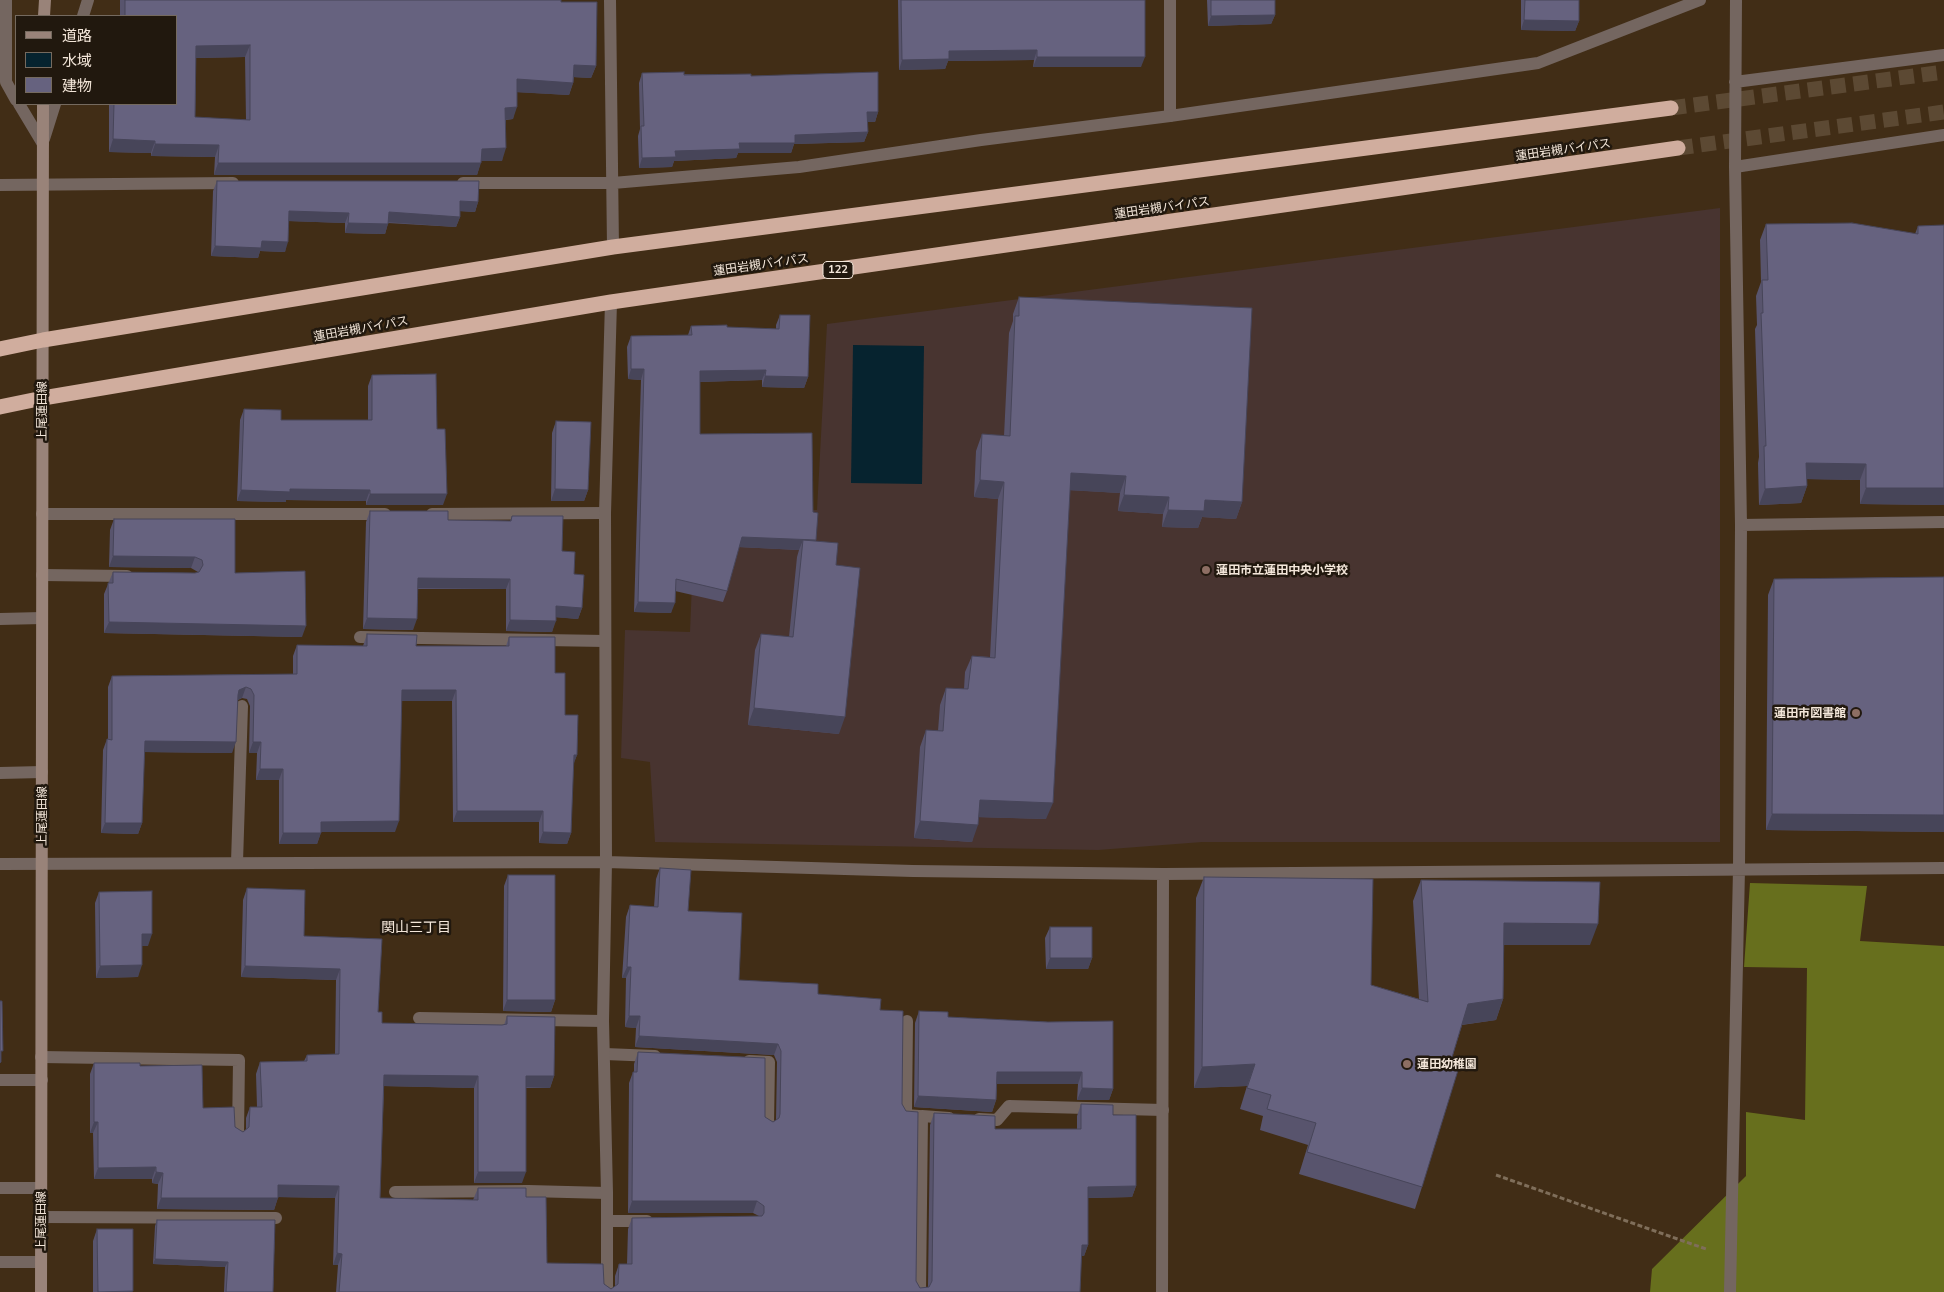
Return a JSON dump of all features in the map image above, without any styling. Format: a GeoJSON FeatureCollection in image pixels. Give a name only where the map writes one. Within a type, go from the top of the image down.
{"type":"FeatureCollection","features":[{"type":"Feature","properties":{"kind":"highway"},"geometry":{"type":"LineString","coordinates":[[0,349],[43,340],[612,247],[1672,108]]}},
{"type":"Feature","properties":{"kind":"highway","name":"蓮田岩槻バイパス"},"geometry":{"type":"LineString","coordinates":[[0,407],[42,398],[611,302],[1678,148]]}},
{"type":"Feature","properties":{"kind":"main road"},"geometry":{"type":"LineString","coordinates":[[44,15],[45,0]]}},
{"type":"Feature","properties":{"kind":"main road","name":"上尾蓮田線"},"geometry":{"type":"LineString","coordinates":[[41,1292],[43,105]]}},
{"type":"Feature","properties":{"kind":"street"},"geometry":{"type":"LineString","coordinates":[[6,0],[3,23],[6,82],[15,98]]}},
{"type":"Feature","properties":{"kind":"street"},"geometry":{"type":"LineString","coordinates":[[83,15],[88,0]]}},
{"type":"Feature","properties":{"kind":"street"},"geometry":{"type":"LineString","coordinates":[[610,0],[613,183],[612,247]]}},
{"type":"Feature","properties":{"kind":"street"},"geometry":{"type":"LineString","coordinates":[[1170,0],[1170,116]]}},
{"type":"Feature","properties":{"kind":"street"},"geometry":{"type":"LineString","coordinates":[[453,183],[613,183],[799,167],[1538,63],[1700,0]]}},
{"type":"Feature","properties":{"kind":"street"},"geometry":{"type":"LineString","coordinates":[[1730,1292],[1738,869],[1741,525],[1735,167],[1736,0]]}},
{"type":"Feature","properties":{"kind":"street"},"geometry":{"type":"LineString","coordinates":[[1735,82],[1944,55]]}},
{"type":"Feature","properties":{"kind":"street"},"geometry":{"type":"LineString","coordinates":[[20,105],[43,144]]}},
{"type":"Feature","properties":{"kind":"street"},"geometry":{"type":"LineString","coordinates":[[43,144],[55,105]]}},
{"type":"Feature","properties":{"kind":"street"},"geometry":{"type":"LineString","coordinates":[[1735,167],[1944,135]]}},
{"type":"Feature","properties":{"kind":"street"},"geometry":{"type":"LineString","coordinates":[[0,185],[43,183],[243,183]]}},
{"type":"Feature","properties":{"kind":"street"},"geometry":{"type":"LineString","coordinates":[[607,1292],[605,1054],[603,1021],[606,862],[605,513],[611,302]]}},
{"type":"Feature","properties":{"kind":"street"},"geometry":{"type":"LineString","coordinates":[[418,514],[605,513]]}},
{"type":"Feature","properties":{"kind":"street"},"geometry":{"type":"LineString","coordinates":[[42,514],[398,514]]}},
{"type":"Feature","properties":{"kind":"street"},"geometry":{"type":"LineString","coordinates":[[1741,525],[1944,522]]}},
{"type":"Feature","properties":{"kind":"street"},"geometry":{"type":"LineString","coordinates":[[42,575],[141,576]]}},
{"type":"Feature","properties":{"kind":"street"},"geometry":{"type":"LineString","coordinates":[[0,619],[42,618]]}},
{"type":"Feature","properties":{"kind":"street"},"geometry":{"type":"LineString","coordinates":[[360,637],[605,641]]}},
{"type":"Feature","properties":{"kind":"street"},"geometry":{"type":"LineString","coordinates":[[237,862],[242,706]]}},
{"type":"Feature","properties":{"kind":"street"},"geometry":{"type":"LineString","coordinates":[[0,773],[42,772]]}},
{"type":"Feature","properties":{"kind":"street"},"geometry":{"type":"LineString","coordinates":[[0,864],[606,862],[914,871],[1163,874],[1944,868]]}},
{"type":"Feature","properties":{"kind":"street"},"geometry":{"type":"LineString","coordinates":[[1162,1292],[1163,874]]}},
{"type":"Feature","properties":{"kind":"street"},"geometry":{"type":"LineString","coordinates":[[419,1018],[603,1021]]}},
{"type":"Feature","properties":{"kind":"street"},"geometry":{"type":"LineString","coordinates":[[907,1021],[906,1115],[997,1120],[1009,1106],[1163,1110]]}},
{"type":"Feature","properties":{"kind":"street"},"geometry":{"type":"LineString","coordinates":[[605,1054],[672,1057]]}},
{"type":"Feature","properties":{"kind":"street"},"geometry":{"type":"LineString","coordinates":[[41,1057],[239,1060],[238,1135]]}},
{"type":"Feature","properties":{"kind":"street"},"geometry":{"type":"LineString","coordinates":[[740,1060],[769,1062],[768,1125]]}},
{"type":"Feature","properties":{"kind":"street"},"geometry":{"type":"LineString","coordinates":[[0,1080],[42,1080]]}},
{"type":"Feature","properties":{"kind":"street"},"geometry":{"type":"LineString","coordinates":[[920,1292],[922,1116]]}},
{"type":"Feature","properties":{"kind":"street"},"geometry":{"type":"LineString","coordinates":[[0,1188],[41,1188]]}},
{"type":"Feature","properties":{"kind":"street"},"geometry":{"type":"LineString","coordinates":[[395,1192],[528,1191],[607,1193]]}},
{"type":"Feature","properties":{"kind":"street"},"geometry":{"type":"LineString","coordinates":[[41,1217],[276,1218]]}},
{"type":"Feature","properties":{"kind":"street"},"geometry":{"type":"LineString","coordinates":[[607,1221],[655,1221]]}},
{"type":"Feature","properties":{"kind":"street"},"geometry":{"type":"LineString","coordinates":[[0,1262],[41,1262]]}},
{"type":"Feature","properties":{"kind":"path"},"geometry":{"type":"LineString","coordinates":[[1496,1175],[1730,1258]]}},
{"type":"Feature","properties":{"kind":"shaded area","name":"蓮田市立蓮田中央小学校"},"geometry":{"type":"Polygon","coordinates":[[[1720,208],[1720,842],[1202,842],[1098,850],[655,842],[650,762],[621,758],[625,630],[690,632],[695,510],[817,510],[827,324],[1720,208]]]}},
{"type":"Feature","properties":{"kind":"green space"},"geometry":{"type":"Polygon","coordinates":[[[1750,883],[1867,886],[1860,941],[1944,946],[1944,1292],[1650,1292],[1652,1269],[1746,1176],[1746,1112],[1805,1120],[1807,968],[1744,967],[1750,883]]]}},
{"type":"Feature","properties":{"kind":"water"},"geometry":{"type":"Polygon","coordinates":[[[853,345],[924,346],[922,484],[851,483],[853,345]]]}},
{"type":"Feature","properties":{"kind":"building"},"geometry":{"type":"Polygon","coordinates":[[[125,0],[561,0],[561,2],[597,2],[596,66],[574,65],[573,83],[517,79],[517,107],[505,108],[506,148],[482,149],[481,163],[218,163],[219,145],[155,144],[155,141],[113,139],[114,105],[178,105],[178,15],[125,15],[125,0]],[[250,45],[196,46],[195,117],[250,120],[250,45]]]}},
{"type":"Feature","properties":{"kind":"building"},"geometry":{"type":"Polygon","coordinates":[[[901,0],[1145,0],[1145,57],[1037,57],[1037,50],[949,51],[949,59],[902,60],[901,0]]]}},
{"type":"Feature","properties":{"kind":"building"},"geometry":{"type":"Polygon","coordinates":[[[1211,0],[1275,0],[1275,15],[1211,16],[1211,0]]]}},
{"type":"Feature","properties":{"kind":"building"},"geometry":{"type":"Polygon","coordinates":[[[1525,0],[1579,0],[1579,21],[1524,20],[1525,0]]]}},
{"type":"Feature","properties":{"kind":"building"},"geometry":{"type":"Polygon","coordinates":[[[684,72],[684,75],[751,74],[751,76],[878,72],[878,112],[867,112],[868,132],[795,135],[795,143],[739,143],[740,149],[675,151],[676,157],[642,158],[641,126],[644,126],[642,73],[684,72]]]}},
{"type":"Feature","properties":{"kind":"building"},"geometry":{"type":"Polygon","coordinates":[[[217,181],[479,181],[478,202],[460,201],[460,217],[389,212],[388,224],[348,223],[349,213],[289,211],[288,242],[262,241],[261,248],[215,246],[217,181]]]}},
{"type":"Feature","properties":{"kind":"building"},"geometry":{"type":"Polygon","coordinates":[[[1852,223],[1918,234],[1918,226],[1944,225],[1944,488],[1866,488],[1866,464],[1806,463],[1807,486],[1765,489],[1764,446],[1766,446],[1761,313],[1763,313],[1762,280],[1768,280],[1766,224],[1852,223]]]}},
{"type":"Feature","properties":{"kind":"building"},"geometry":{"type":"Polygon","coordinates":[[[1019,297],[1252,308],[1242,502],[1205,500],[1204,511],[1168,510],[1169,497],[1124,495],[1126,476],[1071,473],[1053,803],[980,800],[978,825],[920,821],[926,730],[943,731],[946,688],[968,689],[972,656],[995,658],[1004,482],[980,480],[982,434],[1010,436],[1015,316],[1019,316],[1019,297]]]}},
{"type":"Feature","properties":{"kind":"building"},"geometry":{"type":"Polygon","coordinates":[[[780,315],[810,315],[808,377],[765,376],[766,370],[700,371],[700,434],[812,433],[813,512],[818,513],[816,540],[742,537],[727,591],[676,579],[675,603],[638,602],[644,369],[631,369],[631,336],[692,335],[691,326],[727,325],[727,327],[779,329],[780,315]]]}},
{"type":"Feature","properties":{"kind":"building"},"geometry":{"type":"Polygon","coordinates":[[[436,374],[437,429],[445,429],[447,494],[370,494],[370,490],[290,489],[290,492],[241,490],[244,409],[281,410],[281,420],[372,420],[372,375],[436,374]]]}},
{"type":"Feature","properties":{"kind":"building"},"geometry":{"type":"Polygon","coordinates":[[[556,421],[591,422],[588,490],[555,489],[556,421]]]}},
{"type":"Feature","properties":{"kind":"building"},"geometry":{"type":"Polygon","coordinates":[[[370,511],[448,511],[448,520],[511,521],[512,516],[563,516],[562,551],[575,552],[574,574],[584,575],[582,608],[556,606],[556,621],[510,620],[510,579],[418,578],[417,619],[367,618],[370,511]]]}},
{"type":"Feature","properties":{"kind":"building"},"geometry":{"type":"Polygon","coordinates":[[[114,519],[235,519],[235,573],[305,571],[306,626],[109,622],[108,583],[113,583],[113,572],[195,573],[199,572],[203,565],[202,560],[195,557],[113,556],[114,519]]]}},
{"type":"Feature","properties":{"kind":"building"},"geometry":{"type":"Polygon","coordinates":[[[803,540],[838,543],[836,565],[860,568],[845,717],[754,708],[761,634],[793,637],[803,540]]]}},
{"type":"Feature","properties":{"kind":"building","name":"蓮田市図書館"},"geometry":{"type":"Polygon","coordinates":[[[1944,577],[1944,815],[1772,814],[1774,579],[1944,577]]]}},
{"type":"Feature","properties":{"kind":"building"},"geometry":{"type":"Polygon","coordinates":[[[367,634],[417,635],[416,646],[509,646],[509,637],[555,637],[555,673],[565,673],[565,715],[578,715],[577,755],[574,755],[571,833],[543,832],[543,811],[457,811],[456,690],[402,690],[399,821],[321,822],[321,833],[283,833],[283,769],[260,769],[261,742],[253,742],[254,695],[251,689],[246,687],[239,690],[238,695],[236,742],[145,741],[142,823],[105,823],[107,739],[112,740],[112,676],[297,674],[297,645],[367,646],[367,634]]]}},
{"type":"Feature","properties":{"kind":"building"},"geometry":{"type":"Polygon","coordinates":[[[660,868],[691,870],[688,911],[742,913],[739,980],[818,984],[818,994],[881,999],[880,1010],[903,1011],[902,1104],[906,1111],[918,1112],[916,1281],[920,1288],[929,1287],[932,1281],[934,1113],[995,1116],[995,1129],[1081,1129],[1081,1104],[1113,1105],[1113,1115],[1136,1115],[1136,1186],[1088,1187],[1088,1245],[1082,1245],[1080,1292],[339,1292],[342,1254],[337,1253],[339,1186],[278,1185],[278,1198],[161,1198],[163,1173],[156,1172],[156,1167],[98,1168],[98,1122],[94,1122],[94,1063],[140,1063],[140,1066],[202,1065],[203,1108],[234,1107],[235,1127],[243,1132],[249,1127],[250,1107],[262,1107],[260,1062],[307,1061],[307,1055],[339,1054],[340,969],[245,966],[247,888],[305,890],[304,936],[382,939],[378,1012],[382,1012],[382,1023],[502,1025],[507,1024],[507,1016],[555,1017],[554,1076],[526,1076],[526,1172],[478,1172],[478,1076],[384,1075],[380,1198],[478,1200],[478,1188],[526,1188],[526,1197],[546,1197],[547,1263],[603,1264],[604,1284],[611,1289],[618,1284],[619,1264],[632,1264],[632,1218],[762,1216],[764,1206],[757,1201],[632,1201],[633,1072],[637,1072],[638,1052],[765,1058],[765,1117],[773,1122],[779,1118],[780,1114],[781,1051],[778,1044],[639,1036],[640,1016],[629,1016],[631,967],[627,967],[630,905],[658,907],[660,868]]]}},
{"type":"Feature","properties":{"kind":"building"},"geometry":{"type":"Polygon","coordinates":[[[508,875],[555,875],[555,1000],[507,1000],[508,875]]]}},
{"type":"Feature","properties":{"kind":"building"},"geometry":{"type":"Polygon","coordinates":[[[1204,877],[1373,879],[1371,985],[1428,1002],[1421,880],[1600,882],[1598,924],[1504,923],[1503,999],[1468,1004],[1450,1064],[1459,1067],[1422,1187],[1307,1152],[1316,1123],[1267,1109],[1271,1095],[1247,1088],[1255,1064],[1202,1067],[1204,877]]]}},
{"type":"Feature","properties":{"kind":"building"},"geometry":{"type":"Polygon","coordinates":[[[152,891],[152,934],[142,934],[142,965],[100,966],[99,892],[152,891]]]}},
{"type":"Feature","properties":{"kind":"building"},"geometry":{"type":"Polygon","coordinates":[[[1050,927],[1092,927],[1092,958],[1050,958],[1050,927]]]}},
{"type":"Feature","properties":{"kind":"building"},"geometry":{"type":"Polygon","coordinates":[[[0,1001],[2,1001],[3,1051],[1,1051],[0,1063],[0,1001]]]}},
{"type":"Feature","properties":{"kind":"building"},"geometry":{"type":"Polygon","coordinates":[[[919,1011],[948,1012],[948,1017],[1048,1022],[1113,1021],[1113,1089],[1082,1088],[1082,1072],[997,1072],[996,1100],[918,1096],[919,1011]]]}},
{"type":"Feature","properties":{"kind":"building"},"geometry":{"type":"Polygon","coordinates":[[[157,1220],[275,1220],[273,1292],[226,1292],[228,1262],[155,1259],[157,1220]]]}},
{"type":"Feature","properties":{"kind":"building"},"geometry":{"type":"Polygon","coordinates":[[[97,1229],[133,1229],[133,1291],[98,1292],[97,1229]]]}},
{"type":"Feature","properties":{"kind":"tunnel"},"geometry":{"type":"LineString","coordinates":[[1671,108],[1944,72]]}},
{"type":"Feature","properties":{"kind":"tunnel"},"geometry":{"type":"LineString","coordinates":[[1678,148],[1944,112]]}},
{"type":"Feature","properties":{"kind":"place","name":"蓮田市立蓮田中央小学校"},"geometry":{"type":"Point","coordinates":[1206,570]}},
{"type":"Feature","properties":{"kind":"place","name":"蓮田市図書館"},"geometry":{"type":"Point","coordinates":[1856,713]}},
{"type":"Feature","properties":{"kind":"place","name":"蓮田幼稚園"},"geometry":{"type":"Point","coordinates":[1407,1064]}},
{"type":"Feature","properties":{"kind":"district","name":"関山三丁目"},"geometry":{"type":"Point","coordinates":[416,928]}}]}
